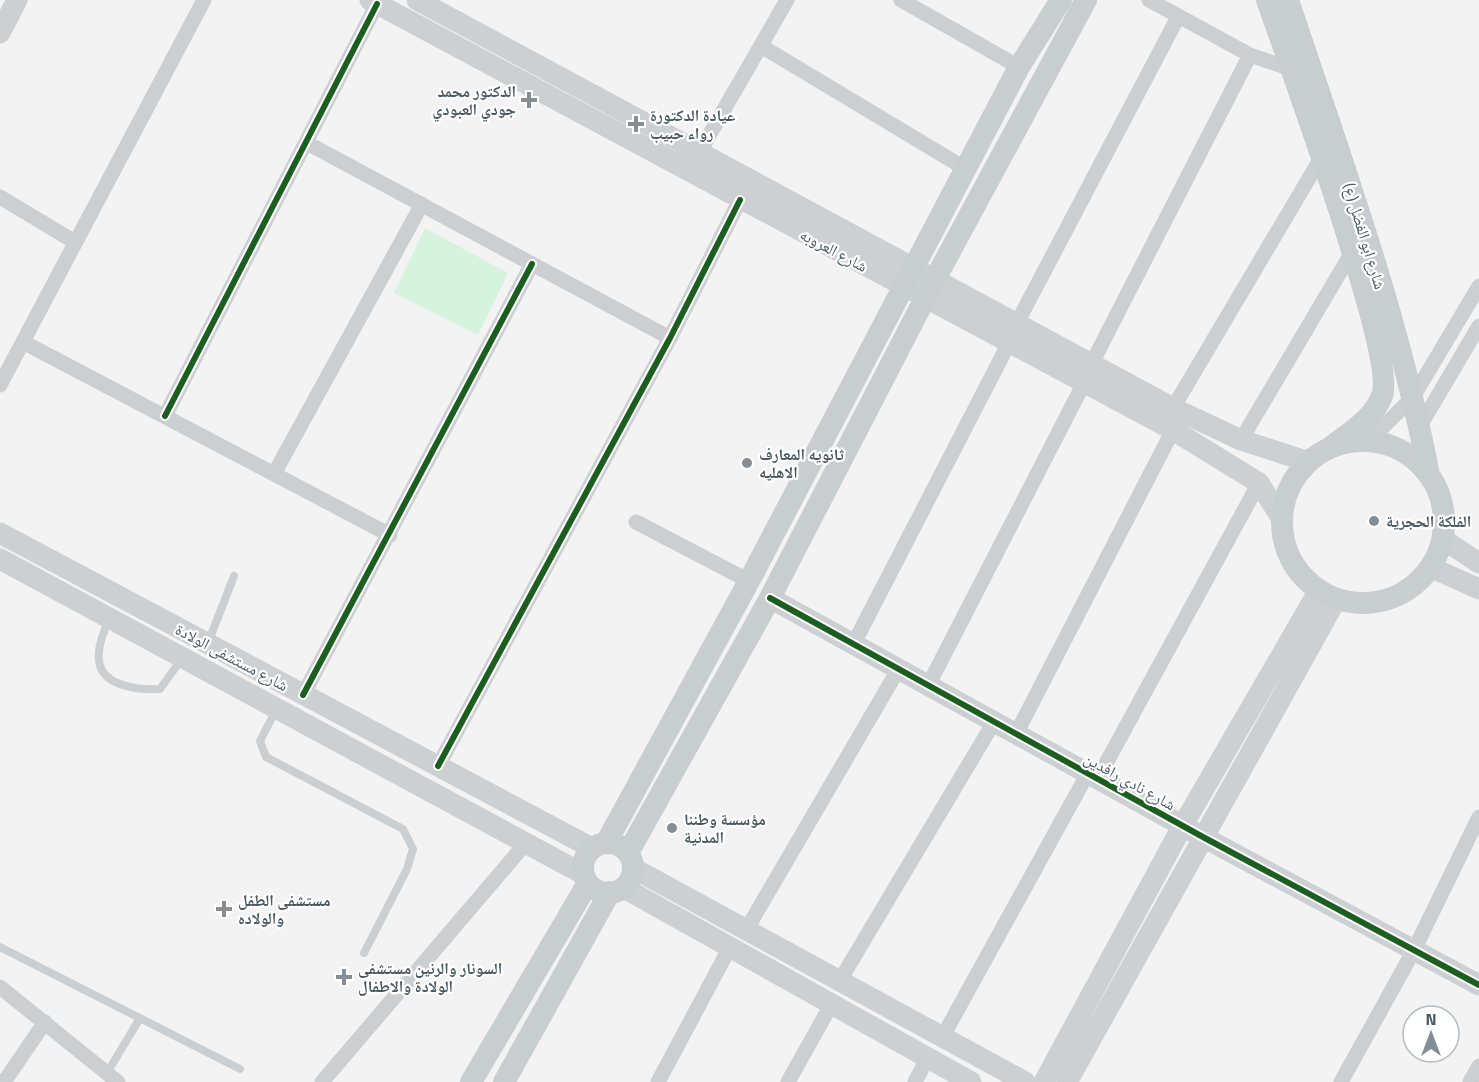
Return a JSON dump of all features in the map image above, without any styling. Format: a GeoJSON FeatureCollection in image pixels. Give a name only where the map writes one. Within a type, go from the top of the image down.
{"type":"FeatureCollection","features":[{"type":"Feature","properties":{"kind":"main road"},"geometry":{"type":"LineString","coordinates":[[0,33],[17,0]]}},
{"type":"Feature","properties":{"kind":"main road","name":"شارع العروبه"},"geometry":{"type":"LineString","coordinates":[[417,0],[699,153],[930,290],[1009,343],[1173,430],[1259,483],[1282,519]]}},
{"type":"Feature","properties":{"kind":"main road"},"geometry":{"type":"LineString","coordinates":[[471,1082],[586,878],[585,858],[599,845],[748,581],[1019,68],[1061,0]]}},
{"type":"Feature","properties":{"kind":"main road"},"geometry":{"type":"LineString","coordinates":[[504,1082],[624,876],[930,290],[1086,0]]}},
{"type":"Feature","properties":{"kind":"main road","name":"شارع ابو الفضل (ع)"},"geometry":{"type":"LineString","coordinates":[[1268,0],[1352,252],[1382,362],[1385,384],[1382,397],[1370,416],[1330,448]]}},
{"type":"Feature","properties":{"kind":"main road","name":"شارع ابو الفضل (ع)"},"geometry":{"type":"LineString","coordinates":[[1288,0],[1366,238],[1413,397],[1430,476]]}},
{"type":"Feature","properties":{"kind":"main road","name":"شارع العروبه"},"geometry":{"type":"LineString","coordinates":[[373,2],[740,200],[908,278]]}},
{"type":"Feature","properties":{"kind":"main road","name":"شارع العروبه"},"geometry":{"type":"LineString","coordinates":[[930,290],[1017,323],[1173,408],[1241,440],[1309,462]]}},
{"type":"Feature","properties":{"kind":"main road"},"geometry":{"type":"LineString","coordinates":[[1367,443],[1388,443],[1400,448],[1411,455],[1430,476],[1439,493],[1443,510],[1443,539],[1430,567],[1415,582],[1387,598],[1355,603],[1327,596],[1290,559],[1283,540],[1282,519],[1298,473],[1309,462],[1330,448],[1367,443]]}},
{"type":"Feature","properties":{"kind":"main road","name":"شارع مستشفى الولادة"},"geometry":{"type":"LineString","coordinates":[[0,534],[438,766],[599,845]]}},
{"type":"Feature","properties":{"kind":"main road"},"geometry":{"type":"LineString","coordinates":[[1443,539],[1479,562]]}},
{"type":"Feature","properties":{"kind":"main road","name":"شارع مستشفى الولادة"},"geometry":{"type":"LineString","coordinates":[[1,563],[108,618],[526,843],[586,878]]}},
{"type":"Feature","properties":{"kind":"main road"},"geometry":{"type":"LineString","coordinates":[[1430,567],[1479,589]]}},
{"type":"Feature","properties":{"kind":"main road"},"geometry":{"type":"LineString","coordinates":[[1044,1082],[1183,825],[1327,596]]}},
{"type":"Feature","properties":{"kind":"main road"},"geometry":{"type":"LineString","coordinates":[[1067,1082],[1203,837],[1327,596]]}},
{"type":"Feature","properties":{"kind":"main road","name":"شارع نادي رافدين"},"geometry":{"type":"LineString","coordinates":[[770,598],[1203,837],[1479,985]]}},
{"type":"Feature","properties":{"kind":"main road"},"geometry":{"type":"LineString","coordinates":[[154,644],[168,623]]}},
{"type":"Feature","properties":{"kind":"main road"},"geometry":{"type":"LineString","coordinates":[[599,845],[620,845],[624,876],[729,949],[971,1082]]}},
{"type":"Feature","properties":{"kind":"main road"},"geometry":{"type":"LineString","coordinates":[[586,878],[604,893],[624,876]]}},
{"type":"Feature","properties":{"kind":"main road"},"geometry":{"type":"LineString","coordinates":[[624,876],[745,932],[1025,1082]]}},
{"type":"Feature","properties":{"kind":"street"},"geometry":{"type":"LineString","coordinates":[[0,385],[204,0]]}},
{"type":"Feature","properties":{"kind":"street"},"geometry":{"type":"LineString","coordinates":[[902,0],[1019,68]]}},
{"type":"Feature","properties":{"kind":"street"},"geometry":{"type":"LineString","coordinates":[[1149,0],[1250,55],[1291,69]]}},
{"type":"Feature","properties":{"kind":"street"},"geometry":{"type":"LineString","coordinates":[[699,153],[785,1]]}},
{"type":"Feature","properties":{"kind":"street"},"geometry":{"type":"LineString","coordinates":[[165,416],[307,143],[373,2]]}},
{"type":"Feature","properties":{"kind":"street"},"geometry":{"type":"LineString","coordinates":[[1017,323],[1178,16]]}},
{"type":"Feature","properties":{"kind":"street"},"geometry":{"type":"LineString","coordinates":[[761,46],[966,169]]}},
{"type":"Feature","properties":{"kind":"street"},"geometry":{"type":"LineString","coordinates":[[1092,363],[1250,55]]}},
{"type":"Feature","properties":{"kind":"street"},"geometry":{"type":"LineString","coordinates":[[307,143],[670,338]]}},
{"type":"Feature","properties":{"kind":"street"},"geometry":{"type":"LineString","coordinates":[[1173,408],[1321,158]]}},
{"type":"Feature","properties":{"kind":"street"},"geometry":{"type":"LineString","coordinates":[[0,197],[75,242]]}},
{"type":"Feature","properties":{"kind":"street"},"geometry":{"type":"LineString","coordinates":[[438,766],[670,338],[740,200]]}},
{"type":"Feature","properties":{"kind":"street"},"geometry":{"type":"LineString","coordinates":[[274,474],[422,204]]}},
{"type":"Feature","properties":{"kind":"street"},"geometry":{"type":"LineString","coordinates":[[1241,440],[1352,252]]}},
{"type":"Feature","properties":{"kind":"street"},"geometry":{"type":"LineString","coordinates":[[303,695],[532,264]]}},
{"type":"Feature","properties":{"kind":"street"},"geometry":{"type":"LineString","coordinates":[[1367,443],[1413,397],[1479,286]]}},
{"type":"Feature","properties":{"kind":"street"},"geometry":{"type":"LineString","coordinates":[[1420,426],[1479,326]]}},
{"type":"Feature","properties":{"kind":"street"},"geometry":{"type":"LineString","coordinates":[[23,342],[390,535]]}},
{"type":"Feature","properties":{"kind":"street"},"geometry":{"type":"LineString","coordinates":[[853,645],[1009,343]]}},
{"type":"Feature","properties":{"kind":"street"},"geometry":{"type":"LineString","coordinates":[[928,686],[1084,383]]}},
{"type":"Feature","properties":{"kind":"street"},"geometry":{"type":"LineString","coordinates":[[1016,734],[1173,430]]}},
{"type":"Feature","properties":{"kind":"street"},"geometry":{"type":"LineString","coordinates":[[942,1038],[1259,483]]}},
{"type":"Feature","properties":{"kind":"street"},"geometry":{"type":"LineString","coordinates":[[636,522],[748,581]]}},
{"type":"Feature","properties":{"kind":"street"},"geometry":{"type":"LineString","coordinates":[[745,932],[898,670]]}},
{"type":"Feature","properties":{"kind":"street"},"geometry":{"type":"LineString","coordinates":[[839,982],[994,722]]}},
{"type":"Feature","properties":{"kind":"street"},"geometry":{"type":"LineString","coordinates":[[1341,1082],[1414,950],[1479,817]]}},
{"type":"Feature","properties":{"kind":"street"},"geometry":{"type":"LineString","coordinates":[[322,1082],[526,843]]}},
{"type":"Feature","properties":{"kind":"street"},"geometry":{"type":"LineString","coordinates":[[658,1082],[729,949]]}},
{"type":"Feature","properties":{"kind":"street"},"geometry":{"type":"LineString","coordinates":[[0,987],[112,1077]]}},
{"type":"Feature","properties":{"kind":"street"},"geometry":{"type":"LineString","coordinates":[[788,1082],[831,1005]]}},
{"type":"Feature","properties":{"kind":"street"},"geometry":{"type":"LineString","coordinates":[[4,1082],[45,1022]]}},
{"type":"Feature","properties":{"kind":"street"},"geometry":{"type":"LineString","coordinates":[[915,1082],[927,1059]]}},
{"type":"Feature","properties":{"kind":"street"},"geometry":{"type":"LineString","coordinates":[[1470,1082],[1479,1066]]}},
{"type":"Feature","properties":{"kind":"lane"},"geometry":{"type":"LineString","coordinates":[[207,644],[234,576]]}},
{"type":"Feature","properties":{"kind":"lane"},"geometry":{"type":"LineString","coordinates":[[108,618],[99,648],[99,663],[109,679],[141,690],[160,689],[182,658]]}},
{"type":"Feature","properties":{"kind":"lane"},"geometry":{"type":"LineString","coordinates":[[277,709],[260,741],[266,757],[403,829],[413,849],[407,869],[364,953]]}},
{"type":"Feature","properties":{"kind":"lane"},"geometry":{"type":"LineString","coordinates":[[0,947],[240,1069]]}},
{"type":"Feature","properties":{"kind":"lane"},"geometry":{"type":"LineString","coordinates":[[112,1077],[140,1018]]}},
{"type":"Feature","properties":{"kind":"green space"},"geometry":{"type":"Polygon","coordinates":[[[425,228],[508,273],[478,335],[394,293],[425,228]]]}},
{"type":"Feature","properties":{"kind":"cycle path"},"geometry":{"type":"LineString","coordinates":[[165,416],[377,4]]}},
{"type":"Feature","properties":{"kind":"cycle path"},"geometry":{"type":"LineString","coordinates":[[438,766],[670,338],[740,200]]}},
{"type":"Feature","properties":{"kind":"cycle path"},"geometry":{"type":"LineString","coordinates":[[303,695],[532,264]]}},
{"type":"Feature","properties":{"kind":"cycle path"},"geometry":{"type":"LineString","coordinates":[[770,598],[1203,837],[1479,985]]}},
{"type":"Feature","properties":{"kind":"place","name":"الدكتور محمد جودي العبودي"},"geometry":{"type":"Point","coordinates":[529,100]}},
{"type":"Feature","properties":{"kind":"place","name":"عيادة الدكتورة رواء حبيب"},"geometry":{"type":"Point","coordinates":[636,124]}},
{"type":"Feature","properties":{"kind":"place","name":"ثانويه المعارف الاهليه"},"geometry":{"type":"Point","coordinates":[747,463]}},
{"type":"Feature","properties":{"kind":"place","name":"الفلكة الحجرية"},"geometry":{"type":"Point","coordinates":[1374,521]}},
{"type":"Feature","properties":{"kind":"place","name":"مؤسسة وطننا المدنية"},"geometry":{"type":"Point","coordinates":[672,828]}},
{"type":"Feature","properties":{"kind":"place","name":"مستشفى الطفل والولاده"},"geometry":{"type":"Point","coordinates":[224,909]}},
{"type":"Feature","properties":{"kind":"place","name":"السونار والرنين مستشفى الولادة والاطفال"},"geometry":{"type":"Point","coordinates":[344,977]}}]}
